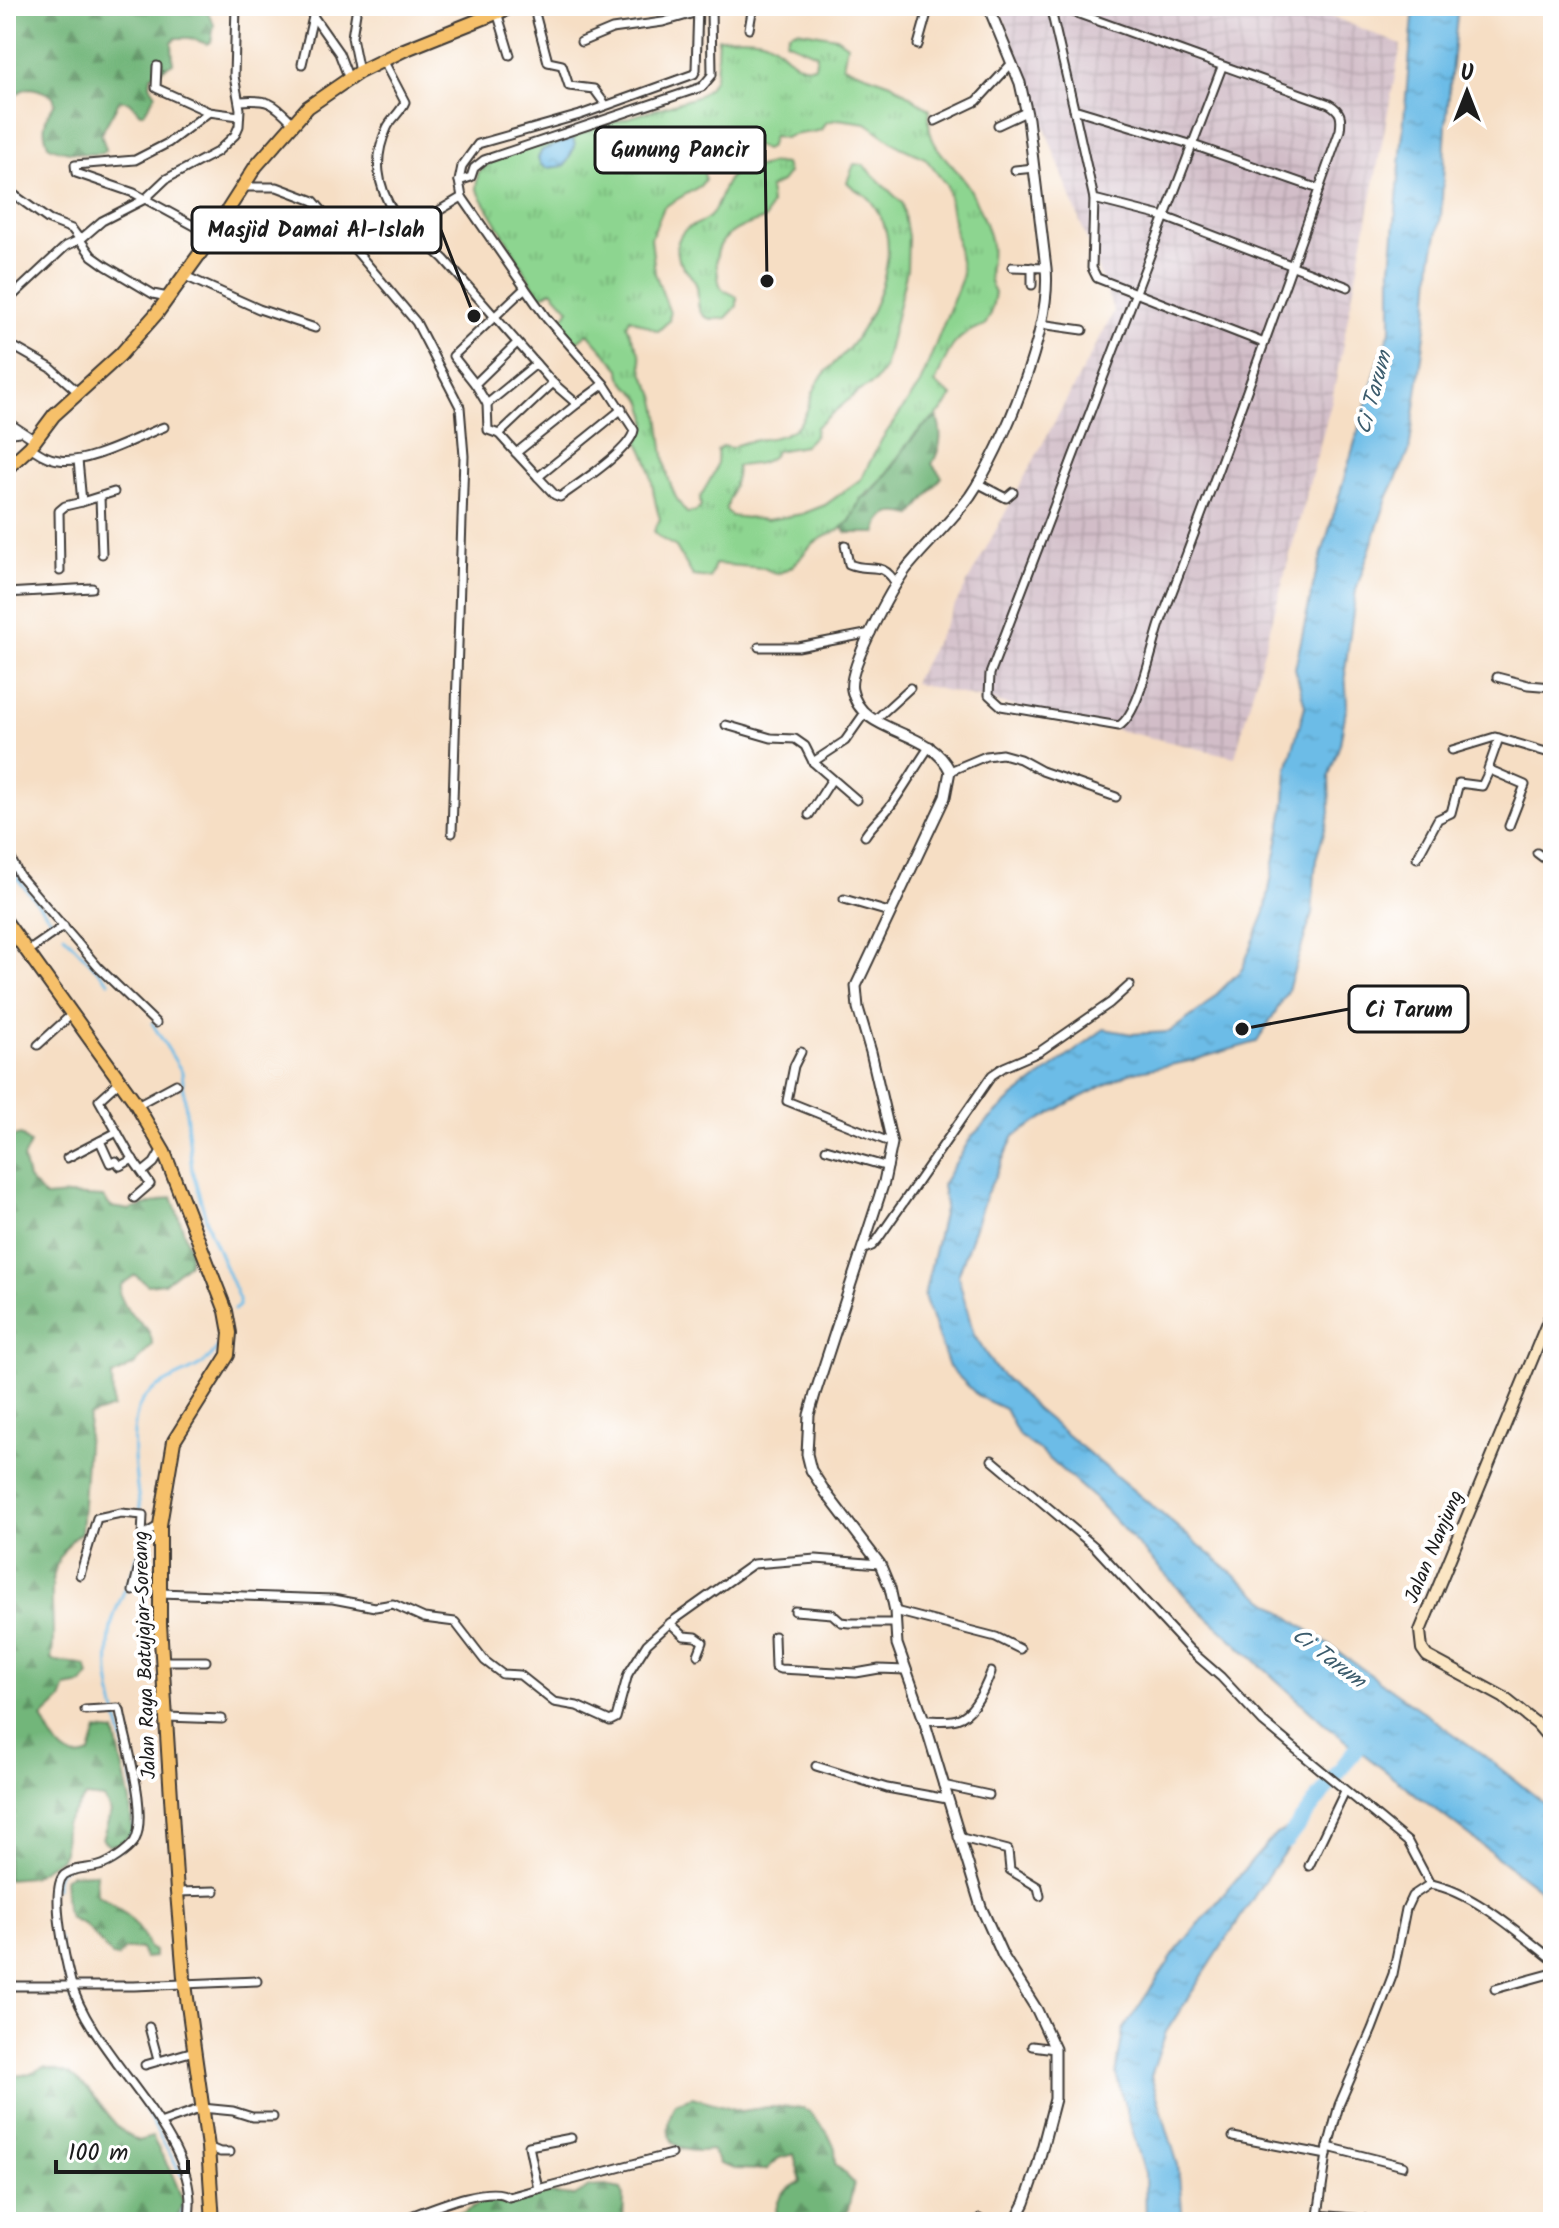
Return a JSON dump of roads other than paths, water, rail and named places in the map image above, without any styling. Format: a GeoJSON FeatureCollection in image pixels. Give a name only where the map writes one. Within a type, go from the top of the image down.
{"type":"FeatureCollection","features":[{"type":"Feature","properties":{"kind":"main road"},"geometry":{"type":"LineString","coordinates":[[6,469],[32,444],[54,415],[80,394],[136,338],[185,276],[240,187],[292,122],[308,107],[354,76],[404,50],[514,6]]}},
{"type":"Feature","properties":{"kind":"main road","name":"Jalan Raya Batujajar-Soreang"},"geometry":{"type":"LineString","coordinates":[[6,922],[137,1105],[162,1149],[226,1311],[230,1333],[224,1363],[174,1441],[160,1525],[162,1661],[177,1892],[185,1982],[208,2147],[213,2222]]}},
{"type":"Feature","properties":{"kind":"main road","name":"Jalan Nanjung"},"geometry":{"type":"LineString","coordinates":[[1551,1740],[1537,1724],[1503,1697],[1427,1656],[1419,1641],[1420,1631],[1448,1560],[1553,1309]]}},
{"type":"Feature","properties":{"kind":"street"},"geometry":{"type":"LineString","coordinates":[[6,302],[66,246],[81,239],[102,221],[145,199],[166,179],[217,152],[229,142],[239,126],[240,101],[234,76],[236,6]]}},
{"type":"Feature","properties":{"kind":"street"},"geometry":{"type":"LineString","coordinates":[[306,6],[354,76]]}},
{"type":"Feature","properties":{"kind":"street"},"geometry":{"type":"LineString","coordinates":[[354,76],[352,37],[357,6]]}},
{"type":"Feature","properties":{"kind":"street"},"geometry":{"type":"LineString","coordinates":[[459,181],[471,177],[474,168],[484,160],[702,87],[712,75],[711,6]]}},
{"type":"Feature","properties":{"kind":"street"},"geometry":{"type":"LineString","coordinates":[[749,29],[753,6]]}},
{"type":"Feature","properties":{"kind":"street"},"geometry":{"type":"LineString","coordinates":[[918,45],[929,6]]}},
{"type":"Feature","properties":{"kind":"street"},"geometry":{"type":"LineString","coordinates":[[988,6],[1020,83],[1026,112],[1046,268],[1040,324],[1013,410],[977,483],[896,584],[855,667],[851,686],[864,714],[930,746],[941,755],[950,771],[945,797],[857,983],[856,993],[892,1143],[888,1167],[815,1394],[806,1442],[811,1470],[880,1564],[890,1588],[897,1644],[924,1720],[981,1907],[1055,2049],[1055,2099],[1039,2160],[1025,2203],[1015,2222]]}},
{"type":"Feature","properties":{"kind":"street"},"geometry":{"type":"LineString","coordinates":[[1050,6],[1094,199],[1093,272],[1101,281],[1264,343]]}},
{"type":"Feature","properties":{"kind":"street"},"geometry":{"type":"LineString","coordinates":[[1057,6],[1337,109],[1342,117],[1264,343],[1157,631],[1138,696],[1125,723],[1119,726],[1001,706],[989,695],[987,684],[990,674],[1222,67]]}},
{"type":"Feature","properties":{"kind":"street"},"geometry":{"type":"LineString","coordinates":[[525,288],[453,356],[487,404],[488,430],[499,434],[560,497],[620,451],[633,436],[634,430],[604,384],[547,319],[462,197],[459,181],[462,166],[478,144],[580,115],[695,73],[698,9],[663,22],[609,30],[581,42]]}},
{"type":"Feature","properties":{"kind":"street"},"geometry":{"type":"LineString","coordinates":[[497,12],[510,55]]}},
{"type":"Feature","properties":{"kind":"street"},"geometry":{"type":"LineString","coordinates":[[302,64],[313,17]]}},
{"type":"Feature","properties":{"kind":"street"},"geometry":{"type":"LineString","coordinates":[[536,17],[548,62],[562,65],[569,86],[594,89],[605,104]]}},
{"type":"Feature","properties":{"kind":"street"},"geometry":{"type":"LineString","coordinates":[[384,62],[405,102],[387,127],[378,158],[377,176],[394,213],[472,289],[553,383],[577,404]]}},
{"type":"Feature","properties":{"kind":"street"},"geometry":{"type":"LineString","coordinates":[[935,121],[977,101],[1011,64]]}},
{"type":"Feature","properties":{"kind":"street"},"geometry":{"type":"LineString","coordinates":[[157,66],[156,88],[209,112],[239,116]]}},
{"type":"Feature","properties":{"kind":"street"},"geometry":{"type":"LineString","coordinates":[[240,101],[260,99],[271,103],[292,122]]}},
{"type":"Feature","properties":{"kind":"street"},"geometry":{"type":"LineString","coordinates":[[1074,109],[1193,145],[1319,189]]}},
{"type":"Feature","properties":{"kind":"street"},"geometry":{"type":"LineString","coordinates":[[209,112],[168,143],[135,160],[75,165],[76,173],[145,199],[211,235]]}},
{"type":"Feature","properties":{"kind":"street"},"geometry":{"type":"LineString","coordinates":[[998,125],[1026,112]]}},
{"type":"Feature","properties":{"kind":"street"},"geometry":{"type":"LineString","coordinates":[[1015,170],[1034,168]]}},
{"type":"Feature","properties":{"kind":"street"},"geometry":{"type":"LineString","coordinates":[[240,187],[277,187],[314,201],[416,322],[460,407],[464,456],[452,833]]}},
{"type":"Feature","properties":{"kind":"street"},"geometry":{"type":"LineString","coordinates":[[6,189],[49,220],[72,229],[92,256],[106,266],[153,294],[168,297]]}},
{"type":"Feature","properties":{"kind":"street"},"geometry":{"type":"LineString","coordinates":[[410,228],[462,197]]}},
{"type":"Feature","properties":{"kind":"street"},"geometry":{"type":"LineString","coordinates":[[1094,199],[1165,217],[1348,287]]}},
{"type":"Feature","properties":{"kind":"street"},"geometry":{"type":"LineString","coordinates":[[1012,267],[1046,268]]}},
{"type":"Feature","properties":{"kind":"street"},"geometry":{"type":"LineString","coordinates":[[1032,267],[1032,285]]}},
{"type":"Feature","properties":{"kind":"street"},"geometry":{"type":"LineString","coordinates":[[185,276],[259,309],[315,328]]}},
{"type":"Feature","properties":{"kind":"street"},"geometry":{"type":"LineString","coordinates":[[1040,324],[1083,330]]}},
{"type":"Feature","properties":{"kind":"street"},"geometry":{"type":"LineString","coordinates":[[475,384],[517,343]]}},
{"type":"Feature","properties":{"kind":"street"},"geometry":{"type":"LineString","coordinates":[[16,348],[51,368],[80,394]]}},
{"type":"Feature","properties":{"kind":"street"},"geometry":{"type":"LineString","coordinates":[[487,404],[536,364]]}},
{"type":"Feature","properties":{"kind":"street"},"geometry":{"type":"LineString","coordinates":[[499,434],[553,383]]}},
{"type":"Feature","properties":{"kind":"street"},"geometry":{"type":"LineString","coordinates":[[516,453],[604,384]]}},
{"type":"Feature","properties":{"kind":"street"},"geometry":{"type":"LineString","coordinates":[[538,477],[622,409]]}},
{"type":"Feature","properties":{"kind":"street"},"geometry":{"type":"LineString","coordinates":[[6,421],[32,444],[60,461],[78,460],[164,427]]}},
{"type":"Feature","properties":{"kind":"street"},"geometry":{"type":"LineString","coordinates":[[6,434],[19,432]]}},
{"type":"Feature","properties":{"kind":"street"},"geometry":{"type":"LineString","coordinates":[[78,460],[82,502]]}},
{"type":"Feature","properties":{"kind":"street"},"geometry":{"type":"LineString","coordinates":[[977,483],[1006,498],[1013,492]]}},
{"type":"Feature","properties":{"kind":"street"},"geometry":{"type":"LineString","coordinates":[[60,571],[59,511],[65,506],[114,492]]}},
{"type":"Feature","properties":{"kind":"street"},"geometry":{"type":"LineString","coordinates":[[100,497],[102,554]]}},
{"type":"Feature","properties":{"kind":"street"},"geometry":{"type":"LineString","coordinates":[[845,545],[849,564],[860,569],[869,566],[883,569],[890,573],[896,584]]}},
{"type":"Feature","properties":{"kind":"street"},"geometry":{"type":"LineString","coordinates":[[6,593],[92,588]]}},
{"type":"Feature","properties":{"kind":"street"},"geometry":{"type":"LineString","coordinates":[[759,647],[798,647],[871,633]]}},
{"type":"Feature","properties":{"kind":"street"},"geometry":{"type":"LineString","coordinates":[[1497,677],[1528,685],[1553,687]]}},
{"type":"Feature","properties":{"kind":"street"},"geometry":{"type":"LineString","coordinates":[[875,720],[910,688]]}},
{"type":"Feature","properties":{"kind":"street"},"geometry":{"type":"LineString","coordinates":[[813,762],[845,741],[864,714]]}},
{"type":"Feature","properties":{"kind":"street"},"geometry":{"type":"LineString","coordinates":[[726,725],[771,738],[795,739],[805,746],[813,762],[857,800]]}},
{"type":"Feature","properties":{"kind":"street"},"geometry":{"type":"LineString","coordinates":[[1452,750],[1489,738],[1499,738],[1553,754]]}},
{"type":"Feature","properties":{"kind":"street"},"geometry":{"type":"LineString","coordinates":[[1417,858],[1439,818],[1451,813],[1459,783],[1482,786],[1499,738]]}},
{"type":"Feature","properties":{"kind":"street"},"geometry":{"type":"LineString","coordinates":[[865,836],[875,820],[886,813],[930,746]]}},
{"type":"Feature","properties":{"kind":"street"},"geometry":{"type":"LineString","coordinates":[[950,771],[986,756],[1002,754],[1116,797]]}},
{"type":"Feature","properties":{"kind":"street"},"geometry":{"type":"LineString","coordinates":[[1489,771],[1525,785],[1509,826]]}},
{"type":"Feature","properties":{"kind":"street"},"geometry":{"type":"LineString","coordinates":[[809,815],[832,779]]}},
{"type":"Feature","properties":{"kind":"street"},"geometry":{"type":"LineString","coordinates":[[6,849],[19,875],[99,968],[156,1023]]}},
{"type":"Feature","properties":{"kind":"street"},"geometry":{"type":"LineString","coordinates":[[1537,853],[1553,865]]}},
{"type":"Feature","properties":{"kind":"street"},"geometry":{"type":"LineString","coordinates":[[844,899],[889,912]]}},
{"type":"Feature","properties":{"kind":"street"},"geometry":{"type":"LineString","coordinates":[[28,951],[64,926]]}},
{"type":"Feature","properties":{"kind":"street"},"geometry":{"type":"LineString","coordinates":[[862,1250],[878,1239],[992,1075],[1039,1052],[1110,1003],[1130,985]]}},
{"type":"Feature","properties":{"kind":"street"},"geometry":{"type":"LineString","coordinates":[[38,1045],[73,1014]]}},
{"type":"Feature","properties":{"kind":"street"},"geometry":{"type":"LineString","coordinates":[[801,1052],[794,1066],[787,1101],[892,1143]]}},
{"type":"Feature","properties":{"kind":"street"},"geometry":{"type":"LineString","coordinates":[[120,1081],[99,1100],[150,1184],[134,1198]]}},
{"type":"Feature","properties":{"kind":"street"},"geometry":{"type":"LineString","coordinates":[[137,1105],[176,1084]]}},
{"type":"Feature","properties":{"kind":"street"},"geometry":{"type":"LineString","coordinates":[[67,1158],[117,1132]]}},
{"type":"Feature","properties":{"kind":"street"},"geometry":{"type":"LineString","coordinates":[[100,1141],[110,1163],[116,1161],[120,1166],[133,1159]]}},
{"type":"Feature","properties":{"kind":"street"},"geometry":{"type":"LineString","coordinates":[[143,1172],[154,1163],[162,1149]]}},
{"type":"Feature","properties":{"kind":"street"},"geometry":{"type":"LineString","coordinates":[[826,1149],[888,1167]]}},
{"type":"Feature","properties":{"kind":"street"},"geometry":{"type":"LineString","coordinates":[[992,1460],[1095,1547],[1191,1651],[1221,1677],[1263,1722],[1408,1842],[1430,1884]]}},
{"type":"Feature","properties":{"kind":"street"},"geometry":{"type":"LineString","coordinates":[[80,1575],[97,1518],[139,1515],[142,1536],[133,1591]]}},
{"type":"Feature","properties":{"kind":"street"},"geometry":{"type":"LineString","coordinates":[[142,1536],[160,1525]]}},
{"type":"Feature","properties":{"kind":"street"},"geometry":{"type":"LineString","coordinates":[[160,1593],[333,1599],[375,1607],[398,1604],[424,1618],[455,1622],[485,1661],[502,1674],[520,1675],[554,1702],[577,1706],[610,1721],[616,1718],[625,1682],[647,1644],[670,1623],[758,1562],[816,1559],[880,1564]]}},
{"type":"Feature","properties":{"kind":"street"},"geometry":{"type":"LineString","coordinates":[[795,1611],[832,1614],[841,1622],[849,1623],[894,1623]]}},
{"type":"Feature","properties":{"kind":"street"},"geometry":{"type":"LineString","coordinates":[[895,1611],[996,1637],[1020,1649]]}},
{"type":"Feature","properties":{"kind":"street"},"geometry":{"type":"LineString","coordinates":[[670,1623],[684,1636],[696,1637],[703,1642],[698,1655]]}},
{"type":"Feature","properties":{"kind":"street"},"geometry":{"type":"LineString","coordinates":[[774,1636],[775,1667],[780,1669],[856,1673],[879,1669],[906,1670]]}},
{"type":"Feature","properties":{"kind":"street"},"geometry":{"type":"LineString","coordinates":[[162,1661],[206,1661]]}},
{"type":"Feature","properties":{"kind":"street"},"geometry":{"type":"LineString","coordinates":[[924,1720],[956,1720],[965,1715],[980,1695],[991,1672]]}},
{"type":"Feature","properties":{"kind":"street"},"geometry":{"type":"LineString","coordinates":[[85,1710],[120,1710],[134,1777],[139,1821],[133,1842],[124,1851],[98,1866],[64,1876],[58,1901],[63,1953],[72,1986],[90,2028],[148,2101],[188,2180],[192,2206],[188,2222]]}},
{"type":"Feature","properties":{"kind":"street"},"geometry":{"type":"LineString","coordinates":[[167,1717],[222,1719]]}},
{"type":"Feature","properties":{"kind":"street"},"geometry":{"type":"LineString","coordinates":[[816,1766],[887,1788],[947,1799]]}},
{"type":"Feature","properties":{"kind":"street"},"geometry":{"type":"LineString","coordinates":[[943,1785],[989,1795]]}},
{"type":"Feature","properties":{"kind":"street"},"geometry":{"type":"LineString","coordinates":[[1309,1866],[1345,1791]]}},
{"type":"Feature","properties":{"kind":"street"},"geometry":{"type":"LineString","coordinates":[[958,1837],[1008,1850],[1010,1870],[1038,1887],[1040,1896]]}},
{"type":"Feature","properties":{"kind":"street"},"geometry":{"type":"LineString","coordinates":[[1365,2219],[1317,2218],[1327,2151],[1339,2105],[1393,1974],[1406,1909],[1412,1896],[1430,1884],[1439,1885],[1485,1908],[1553,1960]]}},
{"type":"Feature","properties":{"kind":"street"},"geometry":{"type":"LineString","coordinates":[[177,1892],[215,1891]]}},
{"type":"Feature","properties":{"kind":"street"},"geometry":{"type":"LineString","coordinates":[[1495,1989],[1553,1973]]}},
{"type":"Feature","properties":{"kind":"street"},"geometry":{"type":"LineString","coordinates":[[6,1986],[134,1986],[257,1981]]}},
{"type":"Feature","properties":{"kind":"street"},"geometry":{"type":"LineString","coordinates":[[149,2027],[158,2060]]}},
{"type":"Feature","properties":{"kind":"street"},"geometry":{"type":"LineString","coordinates":[[1032,2046],[1055,2049]]}},
{"type":"Feature","properties":{"kind":"street"},"geometry":{"type":"LineString","coordinates":[[145,2065],[194,2051]]}},
{"type":"Feature","properties":{"kind":"street"},"geometry":{"type":"LineString","coordinates":[[160,2123],[202,2108],[233,2111],[252,2117],[273,2117]]}},
{"type":"Feature","properties":{"kind":"street"},"geometry":{"type":"LineString","coordinates":[[1233,2137],[1403,2166]]}},
{"type":"Feature","properties":{"kind":"street"},"geometry":{"type":"LineString","coordinates":[[538,2189],[529,2146],[571,2138]]}},
{"type":"Feature","properties":{"kind":"street"},"geometry":{"type":"LineString","coordinates":[[208,2147],[230,2152]]}},
{"type":"Feature","properties":{"kind":"street"},"geometry":{"type":"LineString","coordinates":[[395,2222],[456,2200],[493,2192],[509,2197],[671,2154]]}},
{"type":"Feature","properties":{"kind":"water"},"geometry":{"type":"Polygon","coordinates":[[[1414,6],[1458,6],[1441,216],[1432,259],[1428,313],[1409,452],[1388,496],[1356,590],[1345,670],[1347,704],[1340,744],[1329,775],[1330,813],[1316,859],[1312,914],[1287,993],[1257,1042],[1190,1061],[1129,1073],[1065,1105],[1014,1136],[986,1195],[958,1276],[974,1335],[995,1368],[1036,1409],[1260,1596],[1482,1754],[1553,1810],[1553,1900],[1327,1726],[1193,1604],[1095,1499],[1019,1436],[1005,1409],[979,1397],[949,1367],[924,1296],[945,1205],[942,1185],[972,1136],[1011,1099],[1104,1029],[1132,1034],[1169,1032],[1203,1008],[1242,969],[1265,912],[1285,803],[1287,769],[1305,706],[1295,668],[1315,577],[1391,328],[1391,268],[1414,6]]]}},
{"type":"Feature","properties":{"kind":"water"},"geometry":{"type":"Polygon","coordinates":[[[573,138],[575,146],[565,166],[547,168],[541,165],[538,158],[542,150],[573,138]]]}},
{"type":"Feature","properties":{"kind":"water"},"geometry":{"type":"Polygon","coordinates":[[[1298,1824],[1301,1830],[1272,1869],[1166,2032],[1151,2076],[1178,2165],[1183,2222],[1146,2222],[1145,2174],[1116,2075],[1123,2030],[1176,1951],[1244,1870],[1276,1834],[1298,1824]]]}},
{"type":"Feature","properties":{"kind":"waterway"},"geometry":{"type":"LineString","coordinates":[[6,860],[54,923]]}},
{"type":"Feature","properties":{"kind":"waterway"},"geometry":{"type":"LineString","coordinates":[[64,935],[109,982]]}},
{"type":"Feature","properties":{"kind":"waterway"},"geometry":{"type":"LineString","coordinates":[[152,1023],[182,1072],[192,1170],[210,1232],[239,1299],[239,1306],[234,1310]]}},
{"type":"Feature","properties":{"kind":"waterway"},"geometry":{"type":"LineString","coordinates":[[140,1512],[134,1450],[137,1413],[152,1391],[204,1363],[213,1354],[219,1343],[222,1318]]}},
{"type":"Feature","properties":{"kind":"waterway"},"geometry":{"type":"LineString","coordinates":[[56,1888],[56,1877],[63,1868],[121,1848],[130,1839],[135,1825],[131,1771],[111,1692],[109,1659],[113,1620],[137,1556]]}},
{"type":"Feature","properties":{"kind":"waterway"},"geometry":{"type":"LineString","coordinates":[[1286,1841],[1369,1732]]}},
{"type":"Feature","properties":{"kind":"waterway"},"geometry":{"type":"LineString","coordinates":[[59,1939],[65,1979]]}},
{"type":"Feature","properties":{"kind":"waterway"},"geometry":{"type":"LineString","coordinates":[[69,1993],[88,2035],[120,2074]]}},
{"type":"Feature","properties":{"kind":"waterway"},"geometry":{"type":"LineString","coordinates":[[141,2102],[182,2176]]}},
{"type":"Feature","properties":{"kind":"waterway"},"geometry":{"type":"LineString","coordinates":[[179,2222],[185,2207]]}},
{"type":"Feature","properties":{"kind":"place","name":"Gunung Pancir"},"geometry":{"type":"Point","coordinates":[767,281]}},
{"type":"Feature","properties":{"kind":"place","name":"Masjid Damai Al-Islah"},"geometry":{"type":"Point","coordinates":[474,316]}},
{"type":"Feature","properties":{"kind":"place","name":"Ci Tarum"},"geometry":{"type":"Point","coordinates":[1242,1029]}}]}
